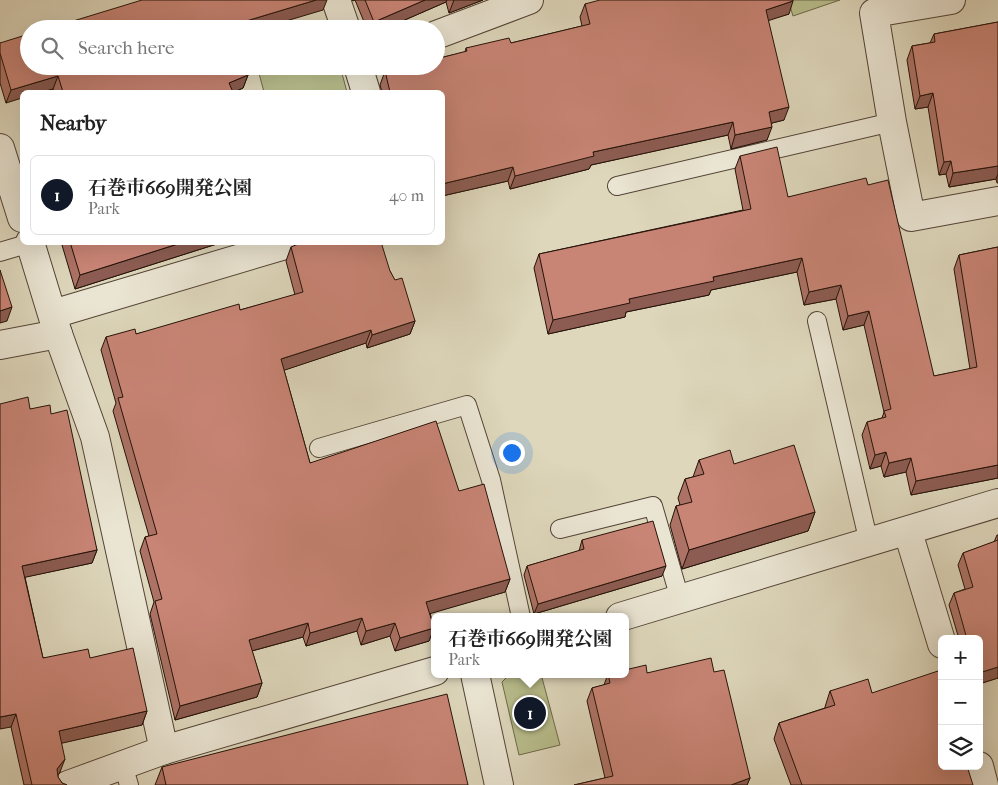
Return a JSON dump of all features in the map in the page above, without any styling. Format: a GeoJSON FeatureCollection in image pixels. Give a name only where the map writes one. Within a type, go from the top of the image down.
{"type":"FeatureCollection","features":[{"type":"Feature","properties":{"kind":"street"},"geometry":{"type":"LineString","coordinates":[[336,0],[343,20]]}},
{"type":"Feature","properties":{"kind":"street"},"geometry":{"type":"LineString","coordinates":[[445,32],[529,0]]}},
{"type":"Feature","properties":{"kind":"street"},"geometry":{"type":"LineString","coordinates":[[951,0],[874,13],[892,122],[911,217],[998,201]]}},
{"type":"Feature","properties":{"kind":"street"},"geometry":{"type":"LineString","coordinates":[[361,75],[365,90]]}},
{"type":"Feature","properties":{"kind":"street"},"geometry":{"type":"LineString","coordinates":[[2,157],[20,212]]}},
{"type":"Feature","properties":{"kind":"street"},"geometry":{"type":"LineString","coordinates":[[31,245],[95,437],[164,750]]}},
{"type":"Feature","properties":{"kind":"street"},"geometry":{"type":"LineString","coordinates":[[0,345],[285,245]]}},
{"type":"Feature","properties":{"kind":"street"},"geometry":{"type":"LineString","coordinates":[[629,614],[908,532],[998,503]]}},
{"type":"Feature","properties":{"kind":"street"},"geometry":{"type":"LineString","coordinates":[[908,532],[939,635]]}},
{"type":"Feature","properties":{"kind":"street"},"geometry":{"type":"LineString","coordinates":[[68,785],[126,775],[164,750],[431,672]]}},
{"type":"Feature","properties":{"kind":"street"},"geometry":{"type":"LineString","coordinates":[[476,678],[499,785]]}},
{"type":"Feature","properties":{"kind":"street"},"geometry":{"type":"LineString","coordinates":[[980,770],[984,785]]}},
{"type":"Feature","properties":{"kind":"lane"},"geometry":{"type":"LineString","coordinates":[[617,186],[892,122]]}},
{"type":"Feature","properties":{"kind":"lane"},"geometry":{"type":"LineString","coordinates":[[0,252],[23,245]]}},
{"type":"Feature","properties":{"kind":"lane"},"geometry":{"type":"LineString","coordinates":[[817,321],[869,543]]}},
{"type":"Feature","properties":{"kind":"lane"},"geometry":{"type":"LineString","coordinates":[[319,448],[467,405],[491,480],[520,613]]}},
{"type":"Feature","properties":{"kind":"lane"},"geometry":{"type":"LineString","coordinates":[[560,529],[653,506],[680,599]]}},
{"type":"Feature","properties":{"kind":"green space"},"geometry":{"type":"Polygon","coordinates":[[[788,0],[840,0],[793,16],[788,0]]]}},
{"type":"Feature","properties":{"kind":"green space"},"geometry":{"type":"Polygon","coordinates":[[[259,75],[342,75],[346,90],[263,90],[259,75]]]}},
{"type":"Feature","properties":{"kind":"green space"},"geometry":{"type":"Polygon","coordinates":[[[506,678],[542,678],[560,745],[519,755],[502,682],[506,678]]]}},
{"type":"Feature","properties":{"kind":"building"},"geometry":{"type":"Polygon","coordinates":[[[142,0],[316,0],[250,20],[76,20],[142,0]]]}},
{"type":"Feature","properties":{"kind":"building"},"geometry":{"type":"Polygon","coordinates":[[[365,0],[425,0],[379,20],[373,20],[365,0]]]}},
{"type":"Feature","properties":{"kind":"building"},"geometry":{"type":"Polygon","coordinates":[[[600,0],[793,0],[766,10],[789,107],[769,112],[772,127],[735,135],[733,122],[593,152],[594,156],[515,176],[513,167],[445,183],[445,90],[390,90],[386,75],[445,75],[445,57],[467,51],[466,48],[509,38],[511,43],[590,24],[585,4],[600,0]]]}},
{"type":"Feature","properties":{"kind":"building"},"geometry":{"type":"Polygon","coordinates":[[[998,22],[998,166],[953,173],[951,161],[944,162],[933,93],[920,96],[912,46],[935,42],[934,34],[998,22]]]}},
{"type":"Feature","properties":{"kind":"building"},"geometry":{"type":"Polygon","coordinates":[[[20,37],[20,75],[248,75],[229,83],[232,90],[62,90],[58,76],[11,90],[0,53],[0,43],[20,37]]]}},
{"type":"Feature","properties":{"kind":"building"},"geometry":{"type":"Polygon","coordinates":[[[777,147],[788,197],[866,178],[868,185],[888,180],[934,376],[977,367],[959,255],[998,247],[998,465],[916,481],[911,458],[889,463],[886,452],[875,455],[867,422],[886,417],[884,411],[891,409],[869,311],[848,316],[841,285],[809,292],[802,258],[713,277],[714,281],[629,299],[630,303],[553,320],[539,254],[751,209],[740,156],[777,147]]]}},
{"type":"Feature","properties":{"kind":"building"},"geometry":{"type":"Polygon","coordinates":[[[71,245],[175,245],[80,275],[71,245]]]}},
{"type":"Feature","properties":{"kind":"building"},"geometry":{"type":"Polygon","coordinates":[[[296,245],[382,245],[390,271],[395,280],[402,278],[415,321],[372,335],[371,330],[281,359],[310,463],[436,421],[459,491],[484,484],[510,579],[426,602],[431,618],[431,629],[400,638],[395,623],[366,631],[362,618],[310,633],[308,623],[249,640],[262,683],[180,706],[155,601],[162,599],[145,537],[157,534],[118,398],[123,397],[106,337],[135,329],[136,334],[239,304],[240,310],[303,292],[291,247],[296,245]]]}},
{"type":"Feature","properties":{"kind":"building"},"geometry":{"type":"Polygon","coordinates":[[[0,270],[12,307],[0,311],[0,270]]]}},
{"type":"Feature","properties":{"kind":"building"},"geometry":{"type":"Polygon","coordinates":[[[28,397],[30,409],[50,405],[51,414],[67,410],[97,550],[22,566],[43,658],[88,649],[90,658],[133,648],[147,711],[59,731],[65,759],[57,769],[58,777],[62,783],[67,785],[32,785],[16,714],[0,717],[0,404],[28,397]]]}},
{"type":"Feature","properties":{"kind":"building"},"geometry":{"type":"Polygon","coordinates":[[[794,445],[815,512],[689,550],[676,506],[692,502],[685,479],[704,474],[699,460],[730,450],[734,464],[794,445]]]}},
{"type":"Feature","properties":{"kind":"building"},"geometry":{"type":"Polygon","coordinates":[[[653,521],[666,566],[538,604],[527,566],[584,549],[582,540],[653,521]]]}},
{"type":"Feature","properties":{"kind":"building"},"geometry":{"type":"Polygon","coordinates":[[[998,540],[998,667],[983,672],[983,635],[966,635],[954,593],[973,587],[963,553],[998,540]]]}},
{"type":"Feature","properties":{"kind":"building"},"geometry":{"type":"Polygon","coordinates":[[[711,658],[714,672],[724,670],[750,778],[731,785],[574,785],[613,776],[592,688],[610,683],[609,678],[629,678],[629,669],[646,665],[647,673],[711,658]]]}},
{"type":"Feature","properties":{"kind":"building"},"geometry":{"type":"Polygon","coordinates":[[[938,671],[938,770],[968,770],[973,785],[802,785],[779,723],[835,705],[830,691],[868,679],[872,693],[938,671]]]}},
{"type":"Feature","properties":{"kind":"building"},"geometry":{"type":"Polygon","coordinates":[[[447,694],[468,785],[166,785],[162,767],[447,694]]]}},
{"type":"Feature","properties":{"kind":"place","name":"石巻市669開発公園"},"geometry":{"type":"Point","coordinates":[530,713]}}]}
